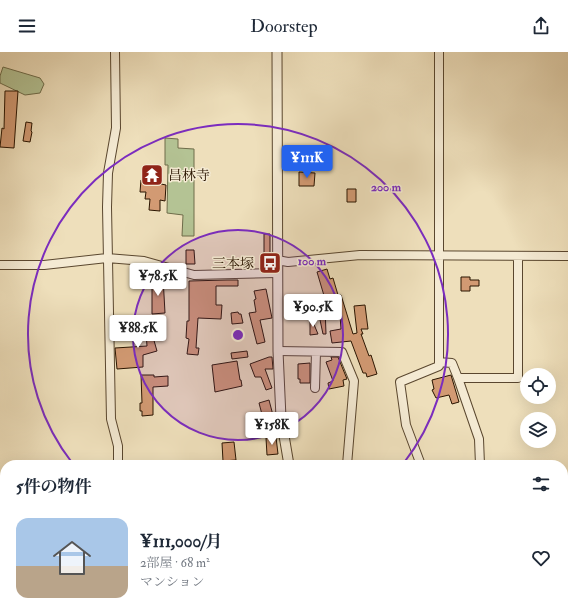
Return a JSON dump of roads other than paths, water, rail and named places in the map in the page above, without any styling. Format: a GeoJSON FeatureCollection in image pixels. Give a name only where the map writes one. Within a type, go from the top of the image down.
{"type":"FeatureCollection","features":[{"type":"Feature","properties":{"kind":"street"},"geometry":{"type":"LineString","coordinates":[[115,52],[116,128],[108,173],[107,258],[111,419],[118,446],[118,460]]}},
{"type":"Feature","properties":{"kind":"street"},"geometry":{"type":"LineString","coordinates":[[276,52],[278,351],[281,418],[288,460]]}},
{"type":"Feature","properties":{"kind":"street"},"geometry":{"type":"LineString","coordinates":[[419,460],[406,425],[400,382],[439,366],[439,52]]}},
{"type":"Feature","properties":{"kind":"street"},"geometry":{"type":"LineString","coordinates":[[277,260],[288,262],[360,255],[568,256]]}},
{"type":"Feature","properties":{"kind":"street"},"geometry":{"type":"LineString","coordinates":[[458,378],[518,378],[518,256]]}},
{"type":"Feature","properties":{"kind":"street"},"geometry":{"type":"LineString","coordinates":[[0,265],[44,265],[107,258],[144,261],[194,276],[277,274]]}},
{"type":"Feature","properties":{"kind":"street"},"geometry":{"type":"LineString","coordinates":[[278,351],[342,352],[354,381],[347,460]]}},
{"type":"Feature","properties":{"kind":"street"},"geometry":{"type":"LineString","coordinates":[[315,388],[316,352]]}},
{"type":"Feature","properties":{"kind":"street"},"geometry":{"type":"LineString","coordinates":[[439,362],[452,363],[479,439],[480,460]]}},
{"type":"Feature","properties":{"kind":"place","name":"昌林寺"},"geometry":{"type":"Point","coordinates":[152,175]}},
{"type":"Feature","properties":{"kind":"place","name":"三本塚"},"geometry":{"type":"Point","coordinates":[270,263]}}]}
